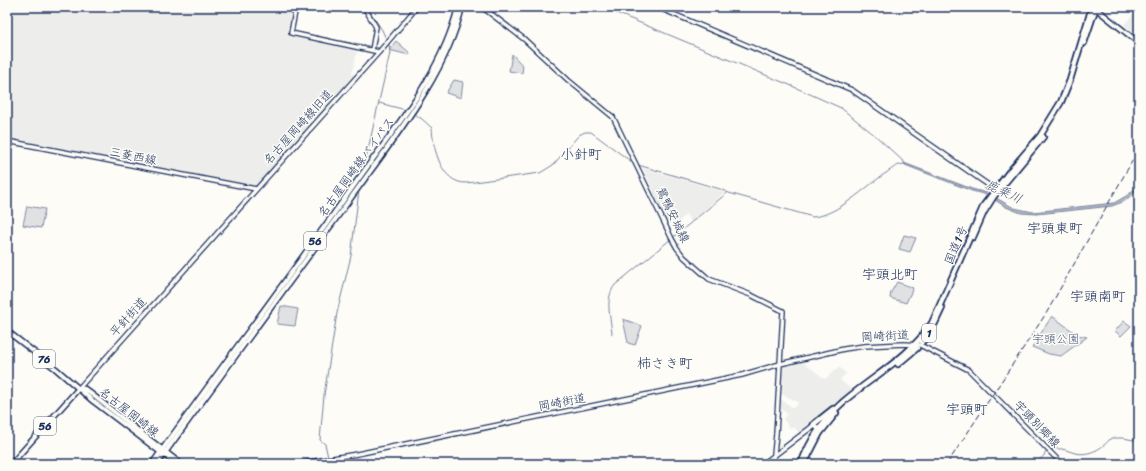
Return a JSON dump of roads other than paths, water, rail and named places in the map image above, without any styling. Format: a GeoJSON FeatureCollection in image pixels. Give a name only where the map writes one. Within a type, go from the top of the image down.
{"type":"FeatureCollection","features":[{"type":"Feature","properties":{"kind":"highway","name":"国道1号"},"geometry":{"type":"LineString","coordinates":[[804,464],[820,429],[845,404],[909,355],[918,345],[932,323],[979,216],[991,197],[1040,136],[1061,102],[1070,80],[1094,7]]}},
{"type":"Feature","properties":{"kind":"highway","name":"国道1号"},"geometry":{"type":"LineString","coordinates":[[801,464],[809,445],[836,408],[918,345]]}},
{"type":"Feature","properties":{"kind":"highway"},"geometry":{"type":"LineString","coordinates":[[813,426],[830,410],[836,408]]}},
{"type":"Feature","properties":{"kind":"main road","name":"名古屋岡崎線バイパス"},"geometry":{"type":"LineString","coordinates":[[346,201],[347,196],[408,111],[434,69],[458,7]]}},
{"type":"Feature","properties":{"kind":"main road","name":"名古屋岡崎線バイパス"},"geometry":{"type":"LineString","coordinates":[[152,464],[163,452],[346,201],[369,174],[412,114],[433,79],[446,53],[462,7]]}},
{"type":"Feature","properties":{"kind":"main road"},"geometry":{"type":"LineString","coordinates":[[1094,7],[1139,43]]}},
{"type":"Feature","properties":{"kind":"main road","name":"76"},"geometry":{"type":"LineString","coordinates":[[7,331],[79,388]]}},
{"type":"Feature","properties":{"kind":"main road","name":"名古屋岡崎線"},"geometry":{"type":"LineString","coordinates":[[79,388],[82,392],[163,452]]}},
{"type":"Feature","properties":{"kind":"main road","name":"56"},"geometry":{"type":"LineString","coordinates":[[11,464],[79,388]]}},
{"type":"Feature","properties":{"kind":"main road","name":"名古屋岡崎線バイパス"},"geometry":{"type":"LineString","coordinates":[[157,464],[163,452]]}},
{"type":"Feature","properties":{"kind":"main road"},"geometry":{"type":"LineString","coordinates":[[163,452],[176,464]]}},
{"type":"Feature","properties":{"kind":"main road"},"geometry":{"type":"LineString","coordinates":[[163,452],[181,464]]}},
{"type":"Feature","properties":{"kind":"street"},"geometry":{"type":"LineString","coordinates":[[296,7],[291,33],[379,52]]}},
{"type":"Feature","properties":{"kind":"street"},"geometry":{"type":"LineString","coordinates":[[364,7],[376,27],[372,50]]}},
{"type":"Feature","properties":{"kind":"street","name":"名古屋岡崎線旧道"},"geometry":{"type":"LineString","coordinates":[[193,261],[379,52],[417,7]]}},
{"type":"Feature","properties":{"kind":"street","name":"鴛鴨安城線"},"geometry":{"type":"LineString","coordinates":[[482,7],[520,36],[568,80],[613,117],[672,239],[684,257],[709,279],[751,295],[783,311],[774,455],[772,464]]}},
{"type":"Feature","properties":{"kind":"street"},"geometry":{"type":"LineString","coordinates":[[656,7],[852,90],[996,191]]}},
{"type":"Feature","properties":{"kind":"street","name":"三菱西線"},"geometry":{"type":"LineString","coordinates":[[7,142],[256,189]]}},
{"type":"Feature","properties":{"kind":"street","name":"平針街道"},"geometry":{"type":"LineString","coordinates":[[79,388],[193,261]]}},
{"type":"Feature","properties":{"kind":"street","name":"岡崎街道"},"geometry":{"type":"LineString","coordinates":[[297,464],[352,455],[605,404],[742,375],[830,352],[864,346],[918,345]]}},
{"type":"Feature","properties":{"kind":"street","name":"宇頭別郷線"},"geometry":{"type":"LineString","coordinates":[[918,345],[969,370],[1062,464]]}},
{"type":"Feature","properties":{"kind":"street"},"geometry":{"type":"LineString","coordinates":[[763,464],[813,426],[820,429]]}},
{"type":"Feature","properties":{"kind":"waterway"},"geometry":{"type":"LineString","coordinates":[[367,7],[382,30],[387,41]]}},
{"type":"Feature","properties":{"kind":"waterway"},"geometry":{"type":"LineString","coordinates":[[602,7],[841,108],[877,137],[905,163]]}},
{"type":"Feature","properties":{"kind":"waterway"},"geometry":{"type":"LineString","coordinates":[[296,32],[331,39]]}},
{"type":"Feature","properties":{"kind":"waterway"},"geometry":{"type":"LineString","coordinates":[[334,40],[351,43]]}},
{"type":"Feature","properties":{"kind":"waterway"},"geometry":{"type":"LineString","coordinates":[[354,43],[369,46]]}},
{"type":"Feature","properties":{"kind":"waterway"},"geometry":{"type":"LineString","coordinates":[[364,167],[390,53],[389,44]]}},
{"type":"Feature","properties":{"kind":"waterway"},"geometry":{"type":"LineString","coordinates":[[375,47],[379,48]]}},
{"type":"Feature","properties":{"kind":"waterway"},"geometry":{"type":"LineString","coordinates":[[379,103],[406,110]]}},
{"type":"Feature","properties":{"kind":"waterway"},"geometry":{"type":"LineString","coordinates":[[414,114],[432,128],[434,145],[440,163],[451,178],[458,182],[467,183],[540,173],[553,165],[579,135],[585,132],[591,132],[633,163]]}},
{"type":"Feature","properties":{"kind":"waterway"},"geometry":{"type":"LineString","coordinates":[[638,165],[813,217],[822,215],[842,206],[893,168],[905,164]]}},
{"type":"Feature","properties":{"kind":"waterway"},"geometry":{"type":"LineString","coordinates":[[328,457],[325,444],[320,440],[324,395],[337,313],[351,256],[359,190]]}},
{"type":"Feature","properties":{"kind":"waterway"},"geometry":{"type":"LineString","coordinates":[[612,334],[609,302],[615,285],[727,193]]}},
{"type":"Feature","properties":{"kind":"waterway"},"geometry":{"type":"LineString","coordinates":[[1051,450],[1060,449],[1080,454],[1095,451],[1111,438],[1123,438],[1139,441]]}},
{"type":"Feature","properties":{"kind":"waterway"},"geometry":{"type":"LineString","coordinates":[[1022,464],[1036,462],[1047,451]]}},
{"type":"Feature","properties":{"kind":"railway"},"geometry":{"type":"LineString","coordinates":[[947,464],[1047,312],[1139,149]]}},
{"type":"Feature","properties":{"kind":"district","name":"小針町"},"geometry":{"type":"Point","coordinates":[581,154]}},
{"type":"Feature","properties":{"kind":"district","name":"宇頭東町"},"geometry":{"type":"Point","coordinates":[1055,228]}},
{"type":"Feature","properties":{"kind":"district","name":"宇頭北町"},"geometry":{"type":"Point","coordinates":[890,274]}},
{"type":"Feature","properties":{"kind":"district","name":"宇頭南町"},"geometry":{"type":"Point","coordinates":[1098,296]}},
{"type":"Feature","properties":{"kind":"district","name":"柿さき町"},"geometry":{"type":"Point","coordinates":[665,363]}},
{"type":"Feature","properties":{"kind":"district","name":"宇頭町"},"geometry":{"type":"Point","coordinates":[967,409]}},
{"type":"Feature","properties":{"kind":"water label","name":"鹿乗川"},"geometry":{"type":"Point","coordinates":[1004,191]}},
{"type":"Feature","properties":{"kind":"park label","name":"宇頭公園"},"geometry":{"type":"Point","coordinates":[1056,339]}}]}
